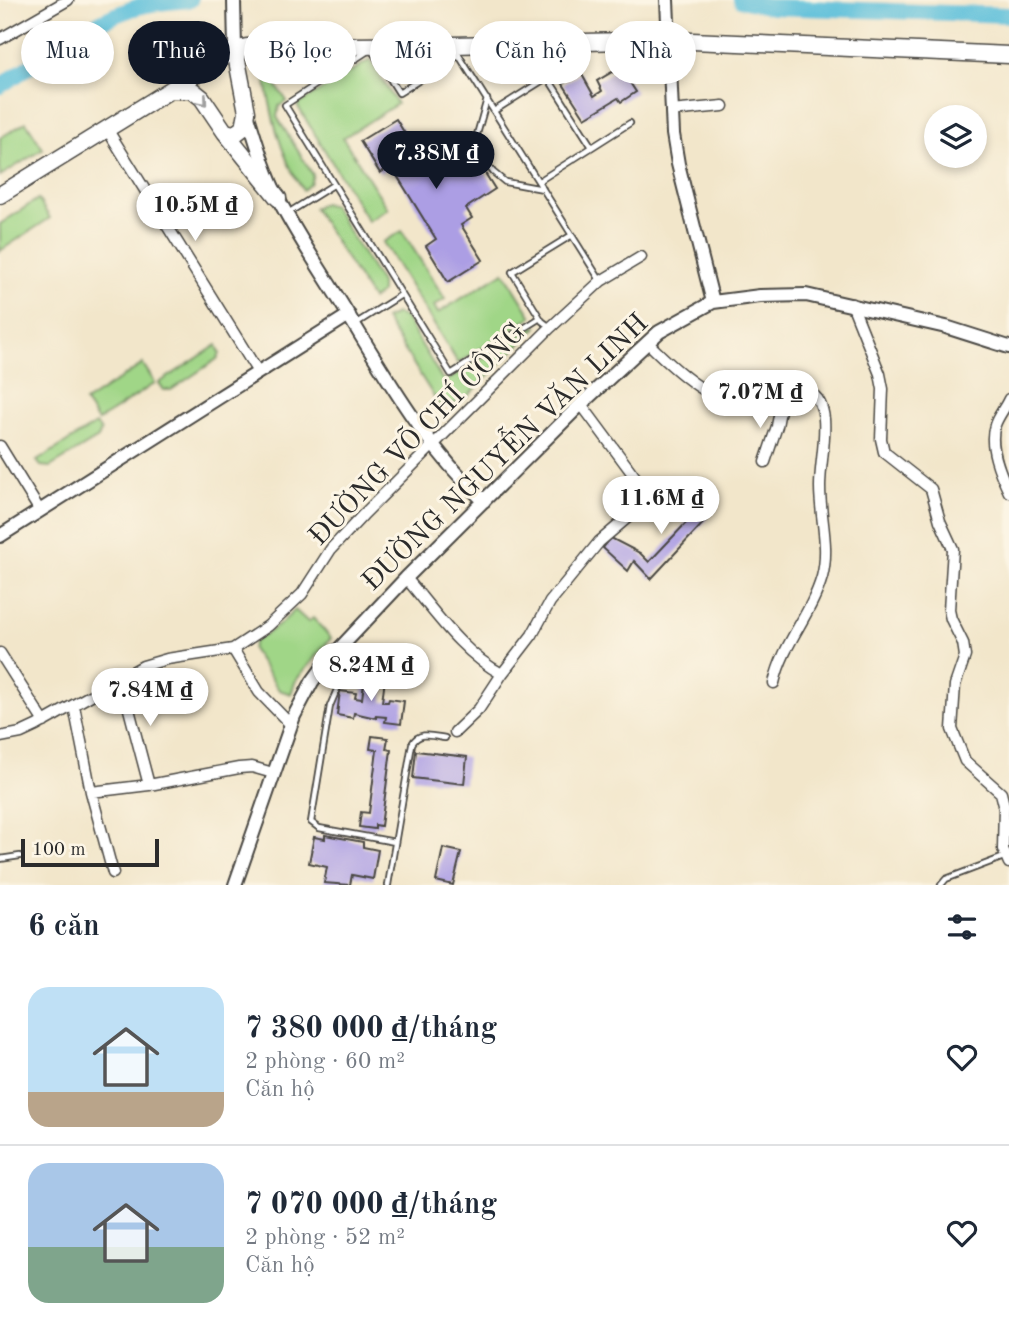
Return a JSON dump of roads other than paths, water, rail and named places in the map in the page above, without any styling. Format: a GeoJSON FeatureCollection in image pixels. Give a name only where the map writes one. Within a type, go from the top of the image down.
{"type":"FeatureCollection","features":[{"type":"Feature","properties":{"kind":"main road"},"geometry":{"type":"LineString","coordinates":[[696,41],[1009,55]]}},
{"type":"Feature","properties":{"kind":"main road"},"geometry":{"type":"LineString","coordinates":[[0,195],[235,50],[271,45],[370,47]]}},
{"type":"Feature","properties":{"kind":"main road"},"geometry":{"type":"LineString","coordinates":[[456,50],[470,49]]}},
{"type":"Feature","properties":{"kind":"main road"},"geometry":{"type":"LineString","coordinates":[[225,132],[234,134],[244,127],[247,112],[235,50]]}},
{"type":"Feature","properties":{"kind":"main road"},"geometry":{"type":"LineString","coordinates":[[170,90],[192,90],[202,98],[225,132],[278,198]]}},
{"type":"Feature","properties":{"kind":"street"},"geometry":{"type":"LineString","coordinates":[[0,39],[68,0]]}},
{"type":"Feature","properties":{"kind":"street"},"geometry":{"type":"LineString","coordinates":[[234,0],[235,50]]}},
{"type":"Feature","properties":{"kind":"street"},"geometry":{"type":"LineString","coordinates":[[667,2],[668,21]]}},
{"type":"Feature","properties":{"kind":"street"},"geometry":{"type":"LineString","coordinates":[[670,84],[678,164],[713,302]]}},
{"type":"Feature","properties":{"kind":"street"},"geometry":{"type":"LineString","coordinates":[[671,111],[723,106]]}},
{"type":"Feature","properties":{"kind":"street"},"geometry":{"type":"LineString","coordinates":[[247,112],[266,171],[287,214],[412,418],[447,464],[484,501]]}},
{"type":"Feature","properties":{"kind":"street"},"geometry":{"type":"LineString","coordinates":[[107,129],[258,372]]}},
{"type":"Feature","properties":{"kind":"street","name":"ĐƯỜNG VÕ CHÍ CÔNG"},"geometry":{"type":"LineString","coordinates":[[0,737],[21,733],[44,722],[143,666],[167,659],[233,649],[268,626],[302,594],[331,549],[550,328],[601,281],[641,257]]}},
{"type":"Feature","properties":{"kind":"street","name":"ĐƯỜNG NGUYỄN VĂN LINH"},"geometry":{"type":"LineString","coordinates":[[239,884],[273,773],[291,725],[312,682],[326,663],[406,578],[581,404],[647,342],[667,327],[713,302],[735,298],[806,295],[946,327],[1009,347]]}},
{"type":"Feature","properties":{"kind":"street"},"geometry":{"type":"LineString","coordinates":[[852,304],[880,374],[883,390],[881,439],[884,452],[931,489],[940,521],[953,549],[949,610],[963,643],[965,656],[955,685],[953,734],[965,761],[1005,795],[1003,849],[1007,860]]}},
{"type":"Feature","properties":{"kind":"street"},"geometry":{"type":"LineString","coordinates":[[0,536],[258,372],[351,319]]}},
{"type":"Feature","properties":{"kind":"street"},"geometry":{"type":"LineString","coordinates":[[647,342],[671,364],[721,401],[746,406],[781,405],[805,393],[811,393],[822,410],[824,431],[820,491],[825,552],[821,578],[813,600],[783,652],[774,683]]}},
{"type":"Feature","properties":{"kind":"street"},"geometry":{"type":"LineString","coordinates":[[1009,399],[995,424],[993,437],[995,453],[1009,492]]}},
{"type":"Feature","properties":{"kind":"street"},"geometry":{"type":"LineString","coordinates":[[450,735],[479,709],[532,635],[550,602],[599,542],[635,513],[642,503],[641,485],[581,404]]}},
{"type":"Feature","properties":{"kind":"street"},"geometry":{"type":"LineString","coordinates":[[765,462],[781,405]]}},
{"type":"Feature","properties":{"kind":"street"},"geometry":{"type":"LineString","coordinates":[[0,446],[40,510]]}},
{"type":"Feature","properties":{"kind":"street"},"geometry":{"type":"LineString","coordinates":[[406,578],[464,646],[487,667],[502,674]]}},
{"type":"Feature","properties":{"kind":"street"},"geometry":{"type":"LineString","coordinates":[[233,649],[260,692],[291,725]]}},
{"type":"Feature","properties":{"kind":"street"},"geometry":{"type":"LineString","coordinates":[[0,653],[44,722]]}},
{"type":"Feature","properties":{"kind":"street"},"geometry":{"type":"LineString","coordinates":[[121,679],[149,785]]}},
{"type":"Feature","properties":{"kind":"street"},"geometry":{"type":"LineString","coordinates":[[74,706],[91,792],[113,873]]}},
{"type":"Feature","properties":{"kind":"street"},"geometry":{"type":"LineString","coordinates":[[91,792],[149,785],[239,768],[252,767],[273,773]]}},
{"type":"Feature","properties":{"kind":"lane"},"geometry":{"type":"LineString","coordinates":[[370,48],[285,105],[401,295],[451,374],[540,318]]}},
{"type":"Feature","properties":{"kind":"lane"},"geometry":{"type":"LineString","coordinates":[[456,50],[601,281]]}},
{"type":"Feature","properties":{"kind":"lane"},"geometry":{"type":"LineString","coordinates":[[394,84],[399,93],[411,84]]}},
{"type":"Feature","properties":{"kind":"lane"},"geometry":{"type":"LineString","coordinates":[[494,111],[538,84]]}},
{"type":"Feature","properties":{"kind":"lane"},"geometry":{"type":"LineString","coordinates":[[552,84],[592,147]]}},
{"type":"Feature","properties":{"kind":"lane"},"geometry":{"type":"LineString","coordinates":[[487,99],[475,138],[481,156],[505,182],[544,189]]}},
{"type":"Feature","properties":{"kind":"lane"},"geometry":{"type":"LineString","coordinates":[[539,181],[629,123]]}},
{"type":"Feature","properties":{"kind":"lane"},"geometry":{"type":"LineString","coordinates":[[287,214],[333,185]]}},
{"type":"Feature","properties":{"kind":"lane"},"geometry":{"type":"LineString","coordinates":[[550,328],[540,318],[512,272],[572,235]]}},
{"type":"Feature","properties":{"kind":"lane"},"geometry":{"type":"LineString","coordinates":[[351,319],[401,295]]}},
{"type":"Feature","properties":{"kind":"lane"},"geometry":{"type":"LineString","coordinates":[[338,687],[330,706],[311,822],[319,828],[395,842]]}},
{"type":"Feature","properties":{"kind":"lane"},"geometry":{"type":"LineString","coordinates":[[388,885],[412,744],[417,737],[423,735],[450,735]]}},
{"type":"Feature","properties":{"kind":"lane"},"geometry":{"type":"LineString","coordinates":[[0,859],[20,856]]}},
{"type":"Feature","properties":{"kind":"lane"},"geometry":{"type":"LineString","coordinates":[[941,885],[946,879],[1007,860]]}},
{"type":"Feature","properties":{"kind":"waterway"},"geometry":{"type":"LineString","coordinates":[[0,86],[110,17],[141,6],[190,0]]}},
{"type":"Feature","properties":{"kind":"waterway"},"geometry":{"type":"LineString","coordinates":[[741,0],[772,7],[1009,15]]}}]}
